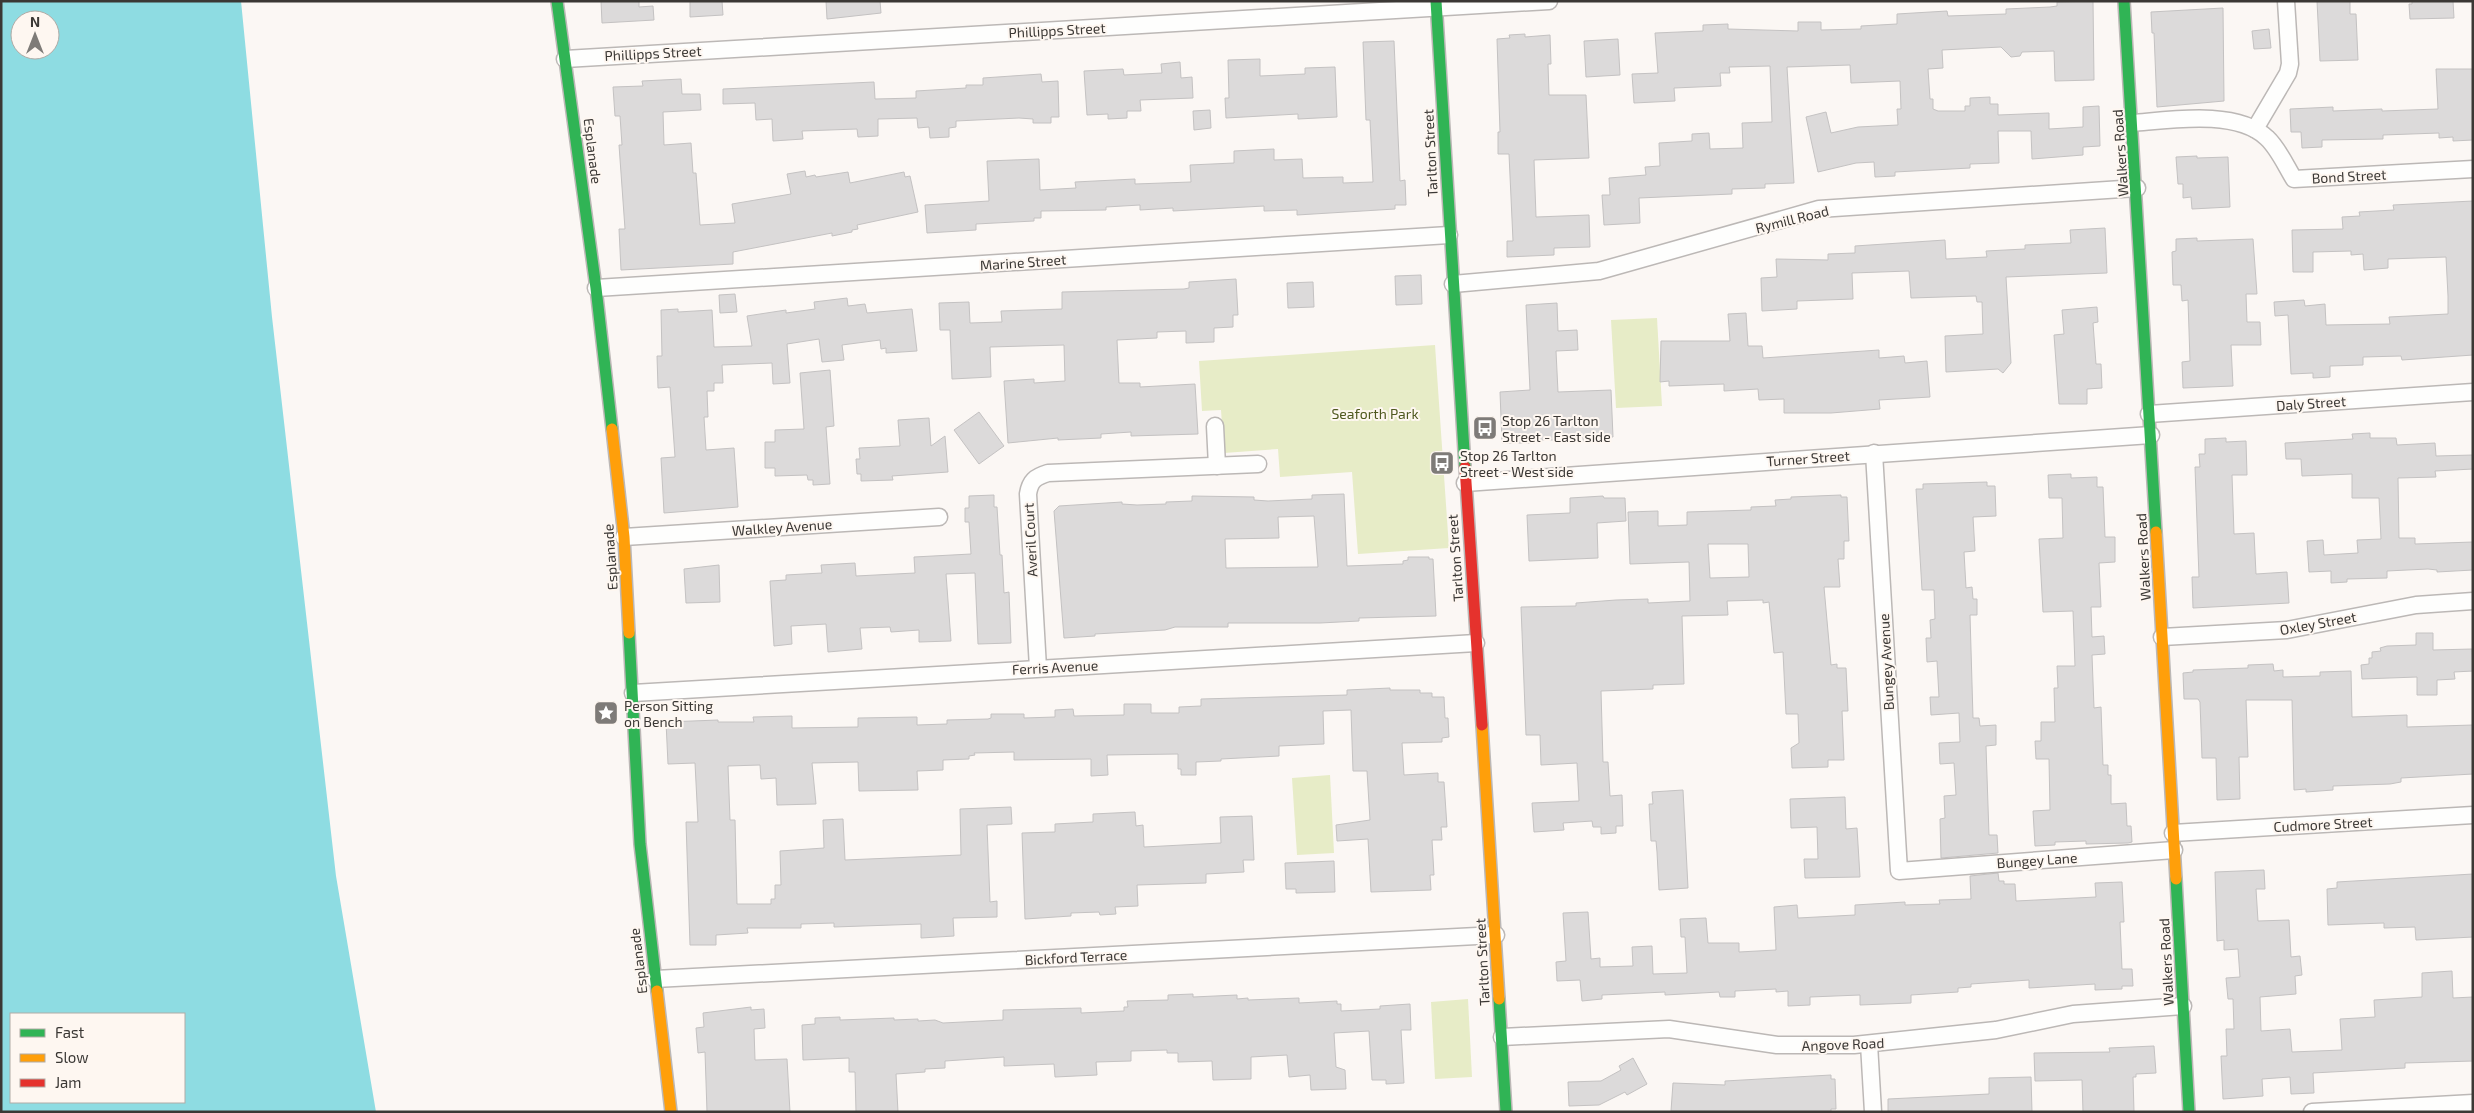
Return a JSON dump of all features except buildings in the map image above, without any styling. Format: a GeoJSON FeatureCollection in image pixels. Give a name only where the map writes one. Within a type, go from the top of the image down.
{"type":"FeatureCollection","features":[{"type":"Feature","properties":{"kind":"street","name":"Esplanade"},"geometry":{"type":"LineString","coordinates":[[557,1],[596,288],[624,537],[634,693],[640,844],[671,1112]]}},
{"type":"Feature","properties":{"kind":"street","name":"Phillipps Street"},"geometry":{"type":"LineString","coordinates":[[564,59],[1436,5],[1549,1]]}},
{"type":"Feature","properties":{"kind":"street","name":"Walkers Road"},"geometry":{"type":"LineString","coordinates":[[2124,1],[2137,188],[2189,1112]]}},
{"type":"Feature","properties":{"kind":"street"},"geometry":{"type":"LineString","coordinates":[[2254,129],[2288,72],[2290,64],[2286,1]]}},
{"type":"Feature","properties":{"kind":"street","name":"Tarlton Street"},"geometry":{"type":"LineString","coordinates":[[1436,5],[1449,235],[1496,934],[1506,1112]]}},
{"type":"Feature","properties":{"kind":"street","name":"Bond Street"},"geometry":{"type":"LineString","coordinates":[[2133,123],[2214,118],[2254,129],[2268,138],[2294,179],[2473,169]]}},
{"type":"Feature","properties":{"kind":"street","name":"Rymill Road"},"geometry":{"type":"LineString","coordinates":[[1453,284],[1599,271],[1819,210],[2137,188]]}},
{"type":"Feature","properties":{"kind":"street","name":"Marine Street"},"geometry":{"type":"LineString","coordinates":[[596,288],[1449,235]]}},
{"type":"Feature","properties":{"kind":"street","name":"Daly Street"},"geometry":{"type":"LineString","coordinates":[[2150,414],[2473,392]]}},
{"type":"Feature","properties":{"kind":"street"},"geometry":{"type":"LineString","coordinates":[[1215,426],[1217,466]]}},
{"type":"Feature","properties":{"kind":"street","name":"Turner Street"},"geometry":{"type":"LineString","coordinates":[[1465,483],[2151,435]]}},
{"type":"Feature","properties":{"kind":"street","name":"Bungey Avenue"},"geometry":{"type":"LineString","coordinates":[[1874,453],[1899,871]]}},
{"type":"Feature","properties":{"kind":"street","name":"Averil Court"},"geometry":{"type":"LineString","coordinates":[[1038,668],[1028,494],[1030,484],[1036,476],[1048,473],[1258,464]]}},
{"type":"Feature","properties":{"kind":"street","name":"Walkley Avenue"},"geometry":{"type":"LineString","coordinates":[[624,537],[939,517]]}},
{"type":"Feature","properties":{"kind":"street","name":"Oxley Street"},"geometry":{"type":"LineString","coordinates":[[2162,637],[2287,630],[2416,605],[2473,601]]}},
{"type":"Feature","properties":{"kind":"street","name":"Ferris Avenue"},"geometry":{"type":"LineString","coordinates":[[634,693],[1476,643]]}},
{"type":"Feature","properties":{"kind":"street","name":"Cudmore Street"},"geometry":{"type":"LineString","coordinates":[[2173,834],[2473,815]]}},
{"type":"Feature","properties":{"kind":"street","name":"Bungey Lane"},"geometry":{"type":"LineString","coordinates":[[1899,871],[2174,850]]}},
{"type":"Feature","properties":{"kind":"street","name":"Bickford Terrace"},"geometry":{"type":"LineString","coordinates":[[655,979],[1496,934]]}},
{"type":"Feature","properties":{"kind":"street","name":"Angove Road"},"geometry":{"type":"LineString","coordinates":[[1502,1037],[1669,1029],[1777,1045],[1869,1044],[1996,1030],[2073,1014],[2183,1006]]}},
{"type":"Feature","properties":{"kind":"street"},"geometry":{"type":"LineString","coordinates":[[1869,1044],[1873,1112]]}},
{"type":"Feature","properties":{"kind":"street"},"geometry":{"type":"LineString","coordinates":[[2312,1112],[2473,1103]]}},
{"type":"Feature","properties":{"kind":"green space"},"geometry":{"type":"Polygon","coordinates":[[[1657,318],[1662,406],[1616,408],[1611,320],[1657,318]]]}},
{"type":"Feature","properties":{"kind":"green space","name":"Seaforth Park"},"geometry":{"type":"Polygon","coordinates":[[[1435,345],[1449,548],[1358,554],[1352,472],[1280,477],[1278,449],[1224,453],[1221,410],[1202,411],[1199,361],[1435,345]]]}},
{"type":"Feature","properties":{"kind":"green space"},"geometry":{"type":"Polygon","coordinates":[[[1330,775],[1334,853],[1297,855],[1292,778],[1330,775]]]}},
{"type":"Feature","properties":{"kind":"green space"},"geometry":{"type":"Polygon","coordinates":[[[1468,999],[1472,1077],[1435,1079],[1431,1002],[1468,999]]]}},
{"type":"Feature","properties":{"kind":"water"},"geometry":{"type":"Polygon","coordinates":[[[1,1],[241,1],[272,317],[336,876],[376,1112],[1,1112],[1,1]]]}},
{"type":"Feature","properties":{"kind":"traffic: fast"},"geometry":{"type":"LineString","coordinates":[[557,1],[596,288],[612,429]]}},
{"type":"Feature","properties":{"kind":"traffic: fast"},"geometry":{"type":"LineString","coordinates":[[1436,1],[1465,467]]}},
{"type":"Feature","properties":{"kind":"traffic: fast"},"geometry":{"type":"LineString","coordinates":[[2124,1],[2156,532]]}},
{"type":"Feature","properties":{"kind":"traffic: fast"},"geometry":{"type":"LineString","coordinates":[[629,633],[640,844],[657,991]]}},
{"type":"Feature","properties":{"kind":"traffic: fast"},"geometry":{"type":"LineString","coordinates":[[2176,879],[2189,1112]]}},
{"type":"Feature","properties":{"kind":"traffic: fast"},"geometry":{"type":"LineString","coordinates":[[1499,999],[1506,1112]]}},
{"type":"Feature","properties":{"kind":"traffic: slow"},"geometry":{"type":"LineString","coordinates":[[612,429],[624,537],[629,633]]}},
{"type":"Feature","properties":{"kind":"traffic: slow"},"geometry":{"type":"LineString","coordinates":[[2156,532],[2176,879]]}},
{"type":"Feature","properties":{"kind":"traffic: slow"},"geometry":{"type":"LineString","coordinates":[[1482,725],[1499,999]]}},
{"type":"Feature","properties":{"kind":"traffic: slow"},"geometry":{"type":"LineString","coordinates":[[657,991],[671,1112]]}},
{"type":"Feature","properties":{"kind":"traffic: jam"},"geometry":{"type":"LineString","coordinates":[[1465,467],[1482,725]]}},
{"type":"Feature","properties":{"kind":"place","name":"Stop 26 Tarlton Street - East side"},"geometry":{"type":"Point","coordinates":[1485,428]}},
{"type":"Feature","properties":{"kind":"place","name":"Stop 26 Tarlton Street - West side"},"geometry":{"type":"Point","coordinates":[1442,463]}},
{"type":"Feature","properties":{"kind":"place","name":"Person Sitting on Bench"},"geometry":{"type":"Point","coordinates":[606,713]}}]}
